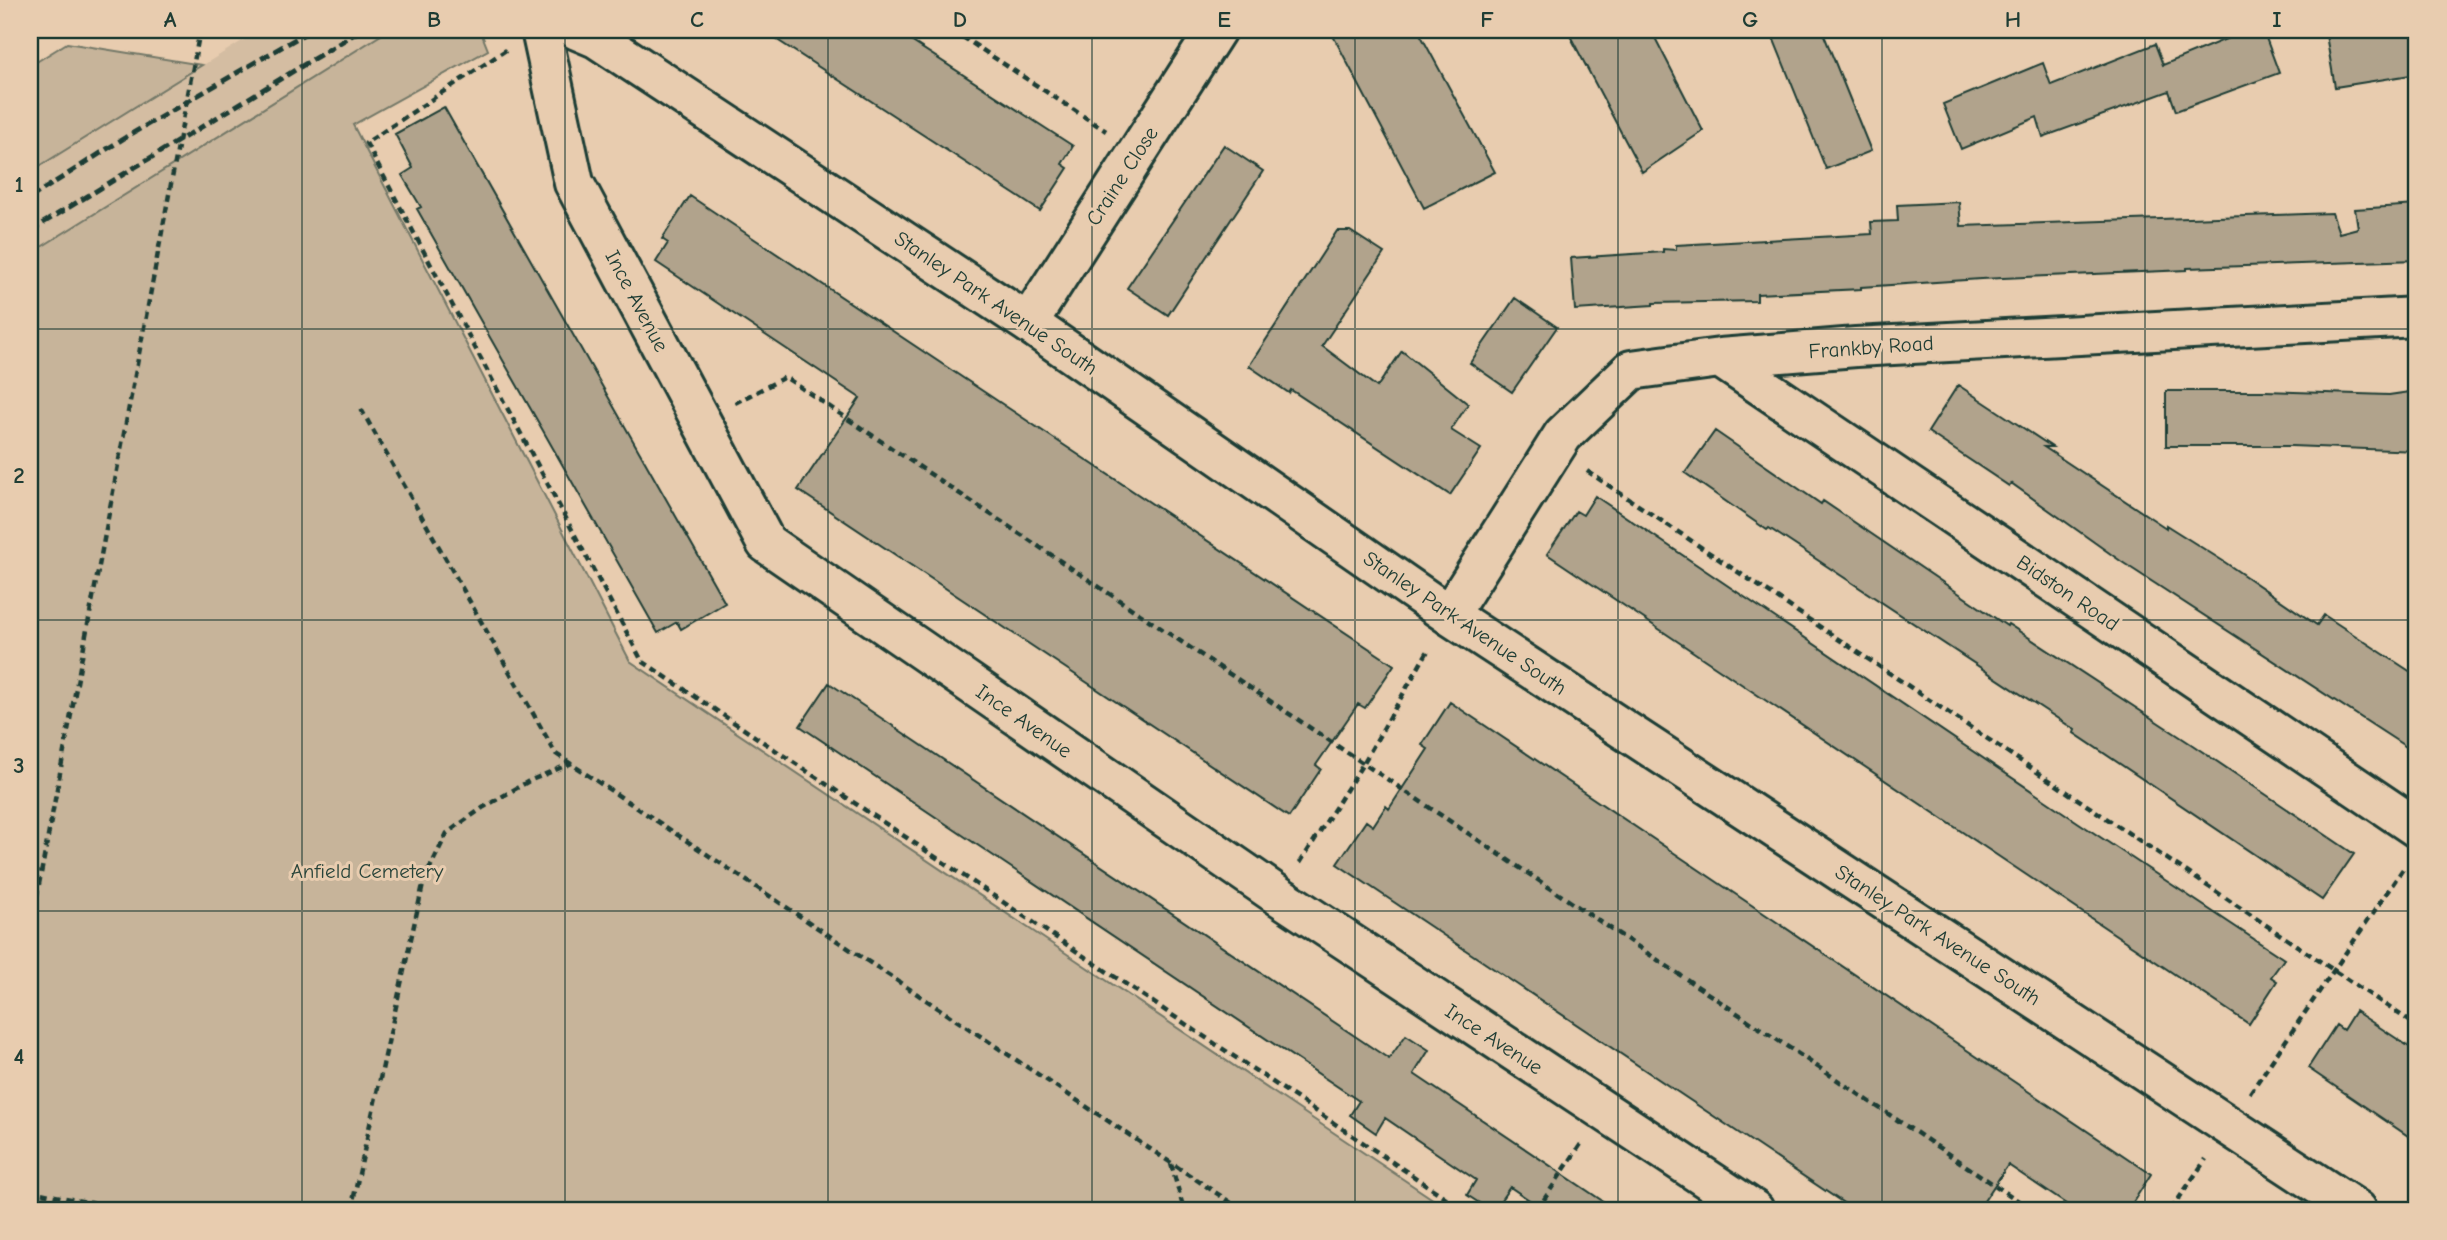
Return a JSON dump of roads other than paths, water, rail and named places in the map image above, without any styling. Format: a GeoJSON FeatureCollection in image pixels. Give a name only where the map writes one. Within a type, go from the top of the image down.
{"type":"FeatureCollection","features":[{"type":"Feature","properties":{"kind":"street","name":"Stanley Park Avenue South"},"geometry":{"type":"LineString","coordinates":[[577,30],[596,38],[1028,323],[1449,615],[2357,1210]]}},
{"type":"Feature","properties":{"kind":"street","name":"Craine Close"},"geometry":{"type":"LineString","coordinates":[[1028,323],[1216,30]]}},
{"type":"Feature","properties":{"kind":"street","name":"Ince Avenue"},"geometry":{"type":"LineString","coordinates":[[527,37],[574,183],[766,543],[1279,896],[1754,1210]]}},
{"type":"Feature","properties":{"kind":"street","name":"Frankby Road"},"geometry":{"type":"LineString","coordinates":[[1449,615],[1563,435],[1631,370],[1720,358],[1870,346],[2417,317]]}},
{"type":"Feature","properties":{"kind":"street","name":"Bidston Road"},"geometry":{"type":"LineString","coordinates":[[1720,358],[2414,843]]}},
{"type":"Feature","properties":{"kind":"railway"},"geometry":{"type":"LineString","coordinates":[[30,198],[126,137],[311,30]]}},
{"type":"Feature","properties":{"kind":"railway"},"geometry":{"type":"LineString","coordinates":[[30,231],[361,30]]}},
{"type":"Feature","properties":{"kind":"park label","name":"Anfield Cemetery"},"geometry":{"type":"Point","coordinates":[367,871]}}]}
